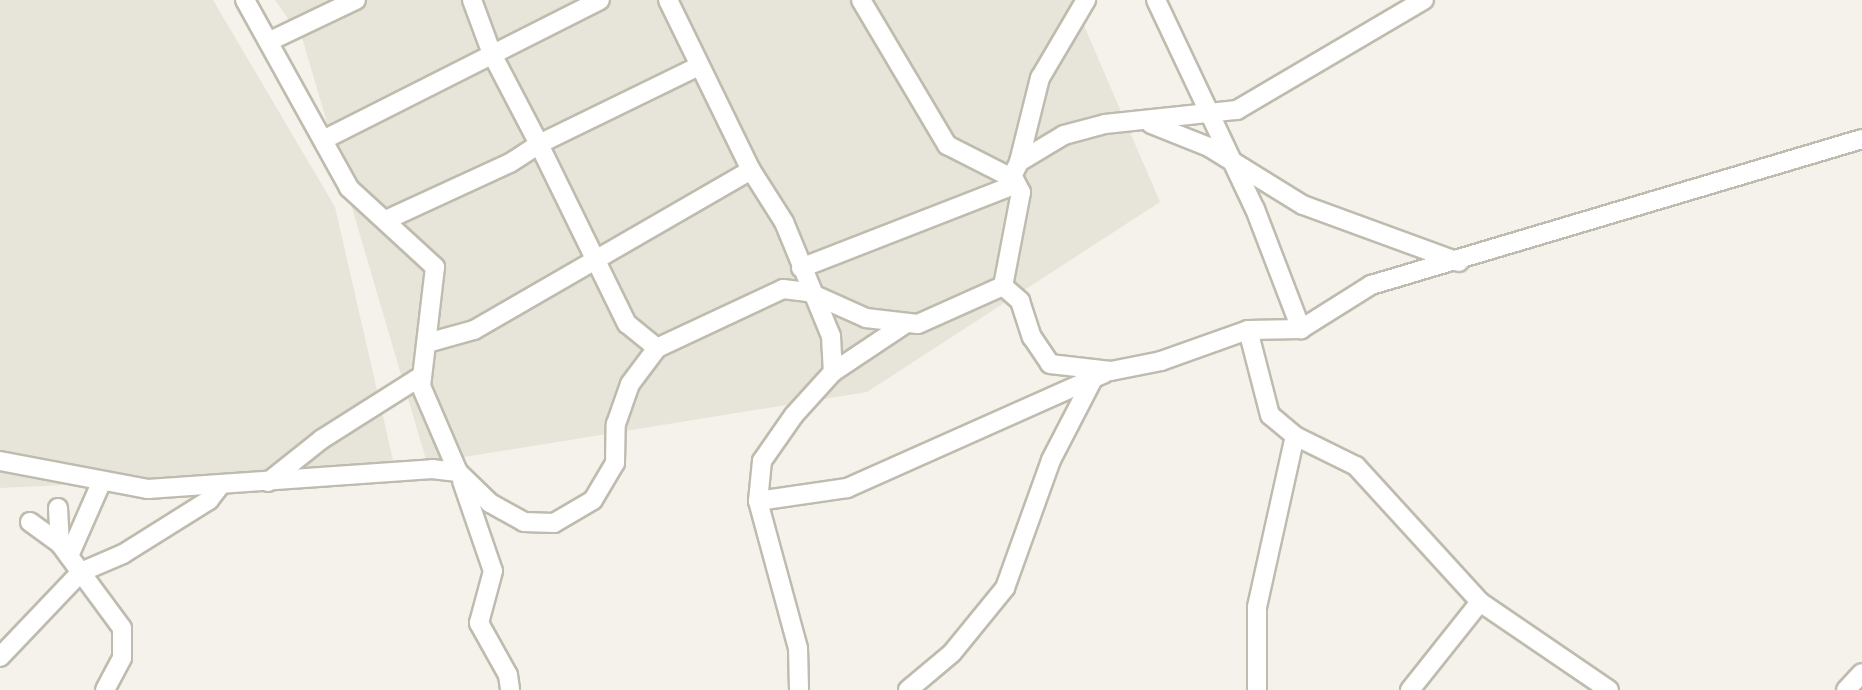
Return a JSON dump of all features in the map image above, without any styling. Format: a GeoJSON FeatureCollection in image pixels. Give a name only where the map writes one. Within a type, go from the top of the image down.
{"type":"FeatureCollection","features":[{"type":"Feature","properties":{"kind":"street"},"geometry":{"type":"LineString","coordinates":[[245,0],[272,40],[349,188],[435,267],[420,377],[424,399],[460,477],[493,571],[479,623],[508,675],[510,690]]}},
{"type":"Feature","properties":{"kind":"street"},"geometry":{"type":"LineString","coordinates":[[272,40],[356,0]]}},
{"type":"Feature","properties":{"kind":"street"},"geometry":{"type":"LineString","coordinates":[[472,0],[492,54],[598,260],[627,324],[657,348]]}},
{"type":"Feature","properties":{"kind":"street"},"geometry":{"type":"LineString","coordinates":[[323,140],[600,0]]}},
{"type":"Feature","properties":{"kind":"street"},"geometry":{"type":"LineString","coordinates":[[668,0],[751,170],[784,222],[808,292],[831,336],[833,372]]}},
{"type":"Feature","properties":{"kind":"street"},"geometry":{"type":"LineString","coordinates":[[861,0],[947,145],[1016,170]]}},
{"type":"Feature","properties":{"kind":"street"},"geometry":{"type":"LineString","coordinates":[[0,461],[148,489],[432,469],[460,477],[524,522],[554,523],[593,500],[615,463],[616,424],[630,384],[657,348],[783,289],[808,292],[866,318],[918,324],[978,302],[1003,286],[1021,192],[1016,170],[1040,78],[1086,0]]}},
{"type":"Feature","properties":{"kind":"street"},"geometry":{"type":"LineString","coordinates":[[1156,0],[1209,117],[1232,159],[1301,329]]}},
{"type":"Feature","properties":{"kind":"street"},"geometry":{"type":"LineString","coordinates":[[801,268],[993,193],[1016,170],[1064,135],[1105,124],[1209,117],[1263,98],[1424,0]]}},
{"type":"Feature","properties":{"kind":"street"},"geometry":{"type":"LineString","coordinates":[[386,220],[699,66]]}},
{"type":"Feature","properties":{"kind":"street"},"geometry":{"type":"LineString","coordinates":[[1145,122],[1232,159],[1303,205],[1459,262]]}},
{"type":"Feature","properties":{"kind":"street"},"geometry":{"type":"LineString","coordinates":[[758,501],[847,488],[1102,374],[1161,361],[1248,330],[1301,329],[1371,285],[1459,262],[1862,139]]}},
{"type":"Feature","properties":{"kind":"street"},"geometry":{"type":"LineString","coordinates":[[427,343],[474,330],[751,170]]}},
{"type":"Feature","properties":{"kind":"street"},"geometry":{"type":"LineString","coordinates":[[1003,286],[1020,301],[1032,337],[1050,364],[1065,429]]}},
{"type":"Feature","properties":{"kind":"street"},"geometry":{"type":"LineString","coordinates":[[799,690],[798,648],[758,501],[762,461],[794,415],[833,372],[905,324]]}},
{"type":"Feature","properties":{"kind":"street"},"geometry":{"type":"LineString","coordinates":[[1248,330],[1265,409],[1295,436],[1356,466],[1480,602],[1609,690]]}},
{"type":"Feature","properties":{"kind":"street"},"geometry":{"type":"LineString","coordinates":[[1050,364],[1102,374]]}},
{"type":"Feature","properties":{"kind":"street"},"geometry":{"type":"LineString","coordinates":[[908,690],[952,653],[1005,588],[1065,429],[1102,374]]}},
{"type":"Feature","properties":{"kind":"street"},"geometry":{"type":"LineString","coordinates":[[268,482],[322,439],[420,377]]}},
{"type":"Feature","properties":{"kind":"street"},"geometry":{"type":"LineString","coordinates":[[1257,690],[1257,607],[1295,436]]}},
{"type":"Feature","properties":{"kind":"street"},"geometry":{"type":"LineString","coordinates":[[65,550],[102,481]]}},
{"type":"Feature","properties":{"kind":"street"},"geometry":{"type":"LineString","coordinates":[[0,657],[81,572],[123,554],[209,500],[220,486]]}},
{"type":"Feature","properties":{"kind":"street"},"geometry":{"type":"LineString","coordinates":[[58,508],[65,550]]}},
{"type":"Feature","properties":{"kind":"street"},"geometry":{"type":"LineString","coordinates":[[30,522],[65,550],[122,628],[122,658],[105,690]]}},
{"type":"Feature","properties":{"kind":"street"},"geometry":{"type":"LineString","coordinates":[[1410,690],[1480,602]]}},
{"type":"Feature","properties":{"kind":"street"},"geometry":{"type":"LineString","coordinates":[[1846,690],[1862,673]]}},
{"type":"Feature","properties":{"kind":"shaded area"},"geometry":{"type":"Polygon","coordinates":[[[0,0],[213,0],[335,207],[395,469],[0,488],[0,0]]]}},
{"type":"Feature","properties":{"kind":"shaded area"},"geometry":{"type":"Polygon","coordinates":[[[275,0],[1073,0],[1160,202],[867,392],[427,463],[303,41],[275,0]]]}}]}
